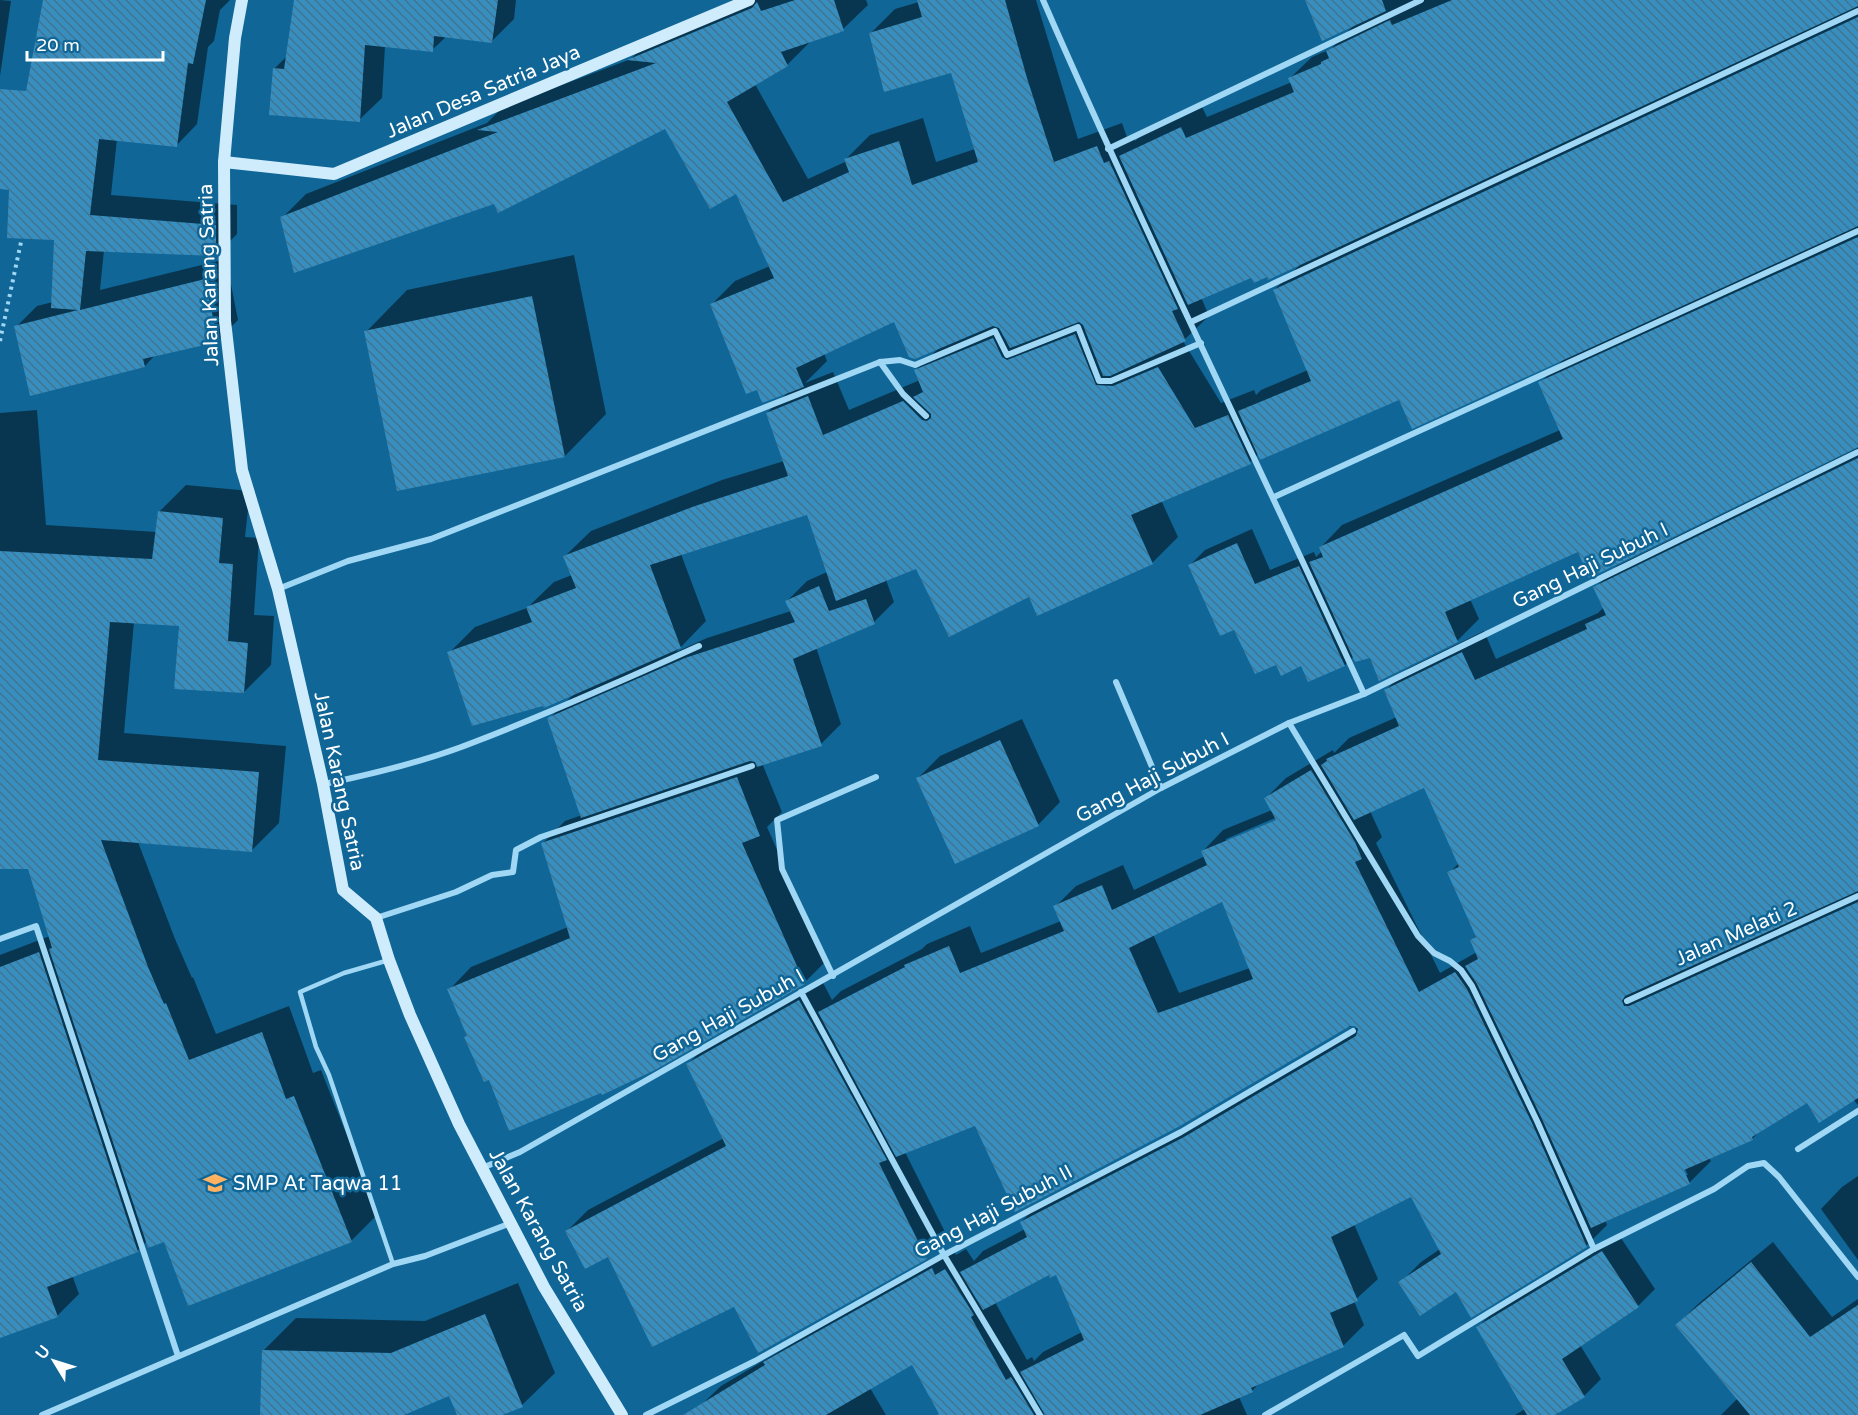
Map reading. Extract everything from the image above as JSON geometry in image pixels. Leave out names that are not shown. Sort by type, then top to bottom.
[{"type":"street","name":"Jalan Karang Satria","points":[[242,0],[235,38],[224,162],[225,321],[242,470],[278,589],[323,784],[343,890],[376,918],[389,960],[432,1067],[481,1168],[544,1287],[622,1415]]},
{"type":"street","name":"Jalan Desa Satria Jaya","points":[[224,162],[334,174],[748,0]]},
{"type":"street","points":[[1043,0],[1108,149],[1274,497],[1364,694]]},
{"type":"street","points":[[1108,149],[1421,0]]},
{"type":"street","points":[[1191,322],[1858,11]]},
{"type":"street","points":[[1274,497],[1858,231]]},
{"type":"street","points":[[278,589],[348,561],[431,539],[880,362],[900,360],[915,365],[995,332],[1007,355],[1078,327],[1099,381],[1111,381],[1201,343]]},
{"type":"street","points":[[880,362],[903,394],[926,416]]},
{"type":"street","name":"Gang Haji Subuh I","points":[[481,1168],[520,1152],[1161,788],[1289,723],[1364,694],[1858,452]]},
{"type":"street","points":[[323,784],[368,775],[475,742],[699,646]]},
{"type":"street","points":[[1116,682],[1161,788]]},
{"type":"street","points":[[1289,723],[1418,936],[1434,953],[1461,970],[1472,986],[1537,1120],[1594,1249]]},
{"type":"street","points":[[376,918],[456,892],[492,875],[513,872],[516,850],[541,837],[752,766]]},
{"type":"street","points":[[833,976],[782,869],[777,820],[876,777]]},
{"type":"street","name":"Jalan Melati 2","points":[[1628,1001],[1858,896]]},
{"type":"street","points":[[0,939],[36,926],[178,1356]]},
{"type":"street","points":[[801,992],[944,1255],[1040,1415]]},
{"type":"street","name":"Gang Haji Subuh II","points":[[646,1415],[755,1361],[944,1255],[1180,1132],[1353,1031]]},
{"type":"street","points":[[1798,1149],[1858,1111]]},
{"type":"street","points":[[1264,1415],[1404,1335],[1418,1356],[1594,1249],[1714,1189],[1748,1166],[1764,1163],[1779,1177],[1858,1277]]},
{"type":"street","points":[[42,1415],[393,1263],[425,1256],[511,1223]]},
{"type":"lane","points":[[389,960],[344,973],[300,992],[316,1047],[328,1075],[393,1263]]},
{"type":"path","points":[[0,341],[21,242]]},
{"type":"building","points":[[43,0],[206,0],[193,64],[188,63],[177,147],[99,139],[90,215],[216,225],[216,256],[86,251],[80,310],[205,279],[218,342],[143,359],[145,367],[30,396],[14,326],[78,310],[51,308],[54,240],[7,238],[9,190],[0,189],[0,89],[26,91]]},
{"type":"building","points":[[294,0],[498,0],[492,43],[434,36],[433,52],[365,45],[360,122],[269,115],[273,68],[284,69]]},
{"type":"building","points":[[795,0],[834,0],[844,31],[781,52],[788,66],[727,102],[783,202],[849,172],[844,159],[899,141],[912,185],[978,162],[951,73],[884,92],[869,33],[922,17],[917,0],[1005,0],[1054,162],[1097,146],[1104,163],[1109,161],[1178,309],[1172,311],[1186,341],[1110,376],[1103,376],[1083,325],[1079,322],[1010,348],[999,328],[993,326],[915,359],[909,357],[894,322],[796,368],[804,387],[762,403],[757,390],[746,394],[710,304],[774,278],[736,194],[710,209],[665,129],[498,213],[494,204],[294,273],[280,217],[498,132],[477,130],[656,63],[627,60],[752,8],[757,2],[761,11]]},
{"type":"building","points":[[1305,0],[1382,0],[1386,11],[1322,41]]},
{"type":"building","points":[[1452,0],[1858,0],[1858,6],[1268,280],[1267,277],[1254,283],[1251,278],[1188,305],[1119,156],[1181,127],[1186,138],[1294,92],[1288,78],[1321,64],[1329,58],[1326,51],[1390,20],[1392,25]]},
{"type":"building","points":[[1858,17],[1858,226],[1412,429],[1399,400],[1260,460],[1238,411],[1311,381],[1273,290]]},
{"type":"building","points":[[1858,237],[1858,447],[1589,578],[1578,552],[1445,612],[1458,642],[1379,681],[1370,658],[1355,662],[1309,562],[1323,557],[1319,547],[1563,439],[1538,382]]},
{"type":"building","points":[[532,296],[565,457],[397,491],[364,331]]},
{"type":"building","points":[[1075,334],[1096,385],[1113,386],[1158,367],[1195,428],[1228,415],[1251,464],[1131,515],[1153,564],[1037,616],[1029,597],[949,637],[916,569],[836,601],[807,515],[650,565],[681,648],[544,708],[543,706],[472,726],[447,652],[532,622],[526,607],[576,588],[563,556],[695,506],[788,476],[766,413],[808,396],[823,435],[903,401],[922,420],[927,421],[931,418],[931,414],[913,397],[923,392],[914,370],[993,338],[1002,357],[1007,360]]},
{"type":"building","points":[[1858,458],[1858,891],[1625,996],[1622,1001],[1624,1006],[1629,1006],[1858,902],[1858,1098],[1819,1123],[1807,1103],[1752,1137],[1753,1140],[1684,1170],[1690,1184],[1591,1228],[1542,1119],[1477,984],[1465,966],[1478,959],[1470,940],[1476,937],[1447,872],[1459,867],[1424,788],[1354,820],[1321,765],[1327,761],[1326,759],[1399,726],[1384,690],[1462,652],[1475,680],[1587,629],[1585,624],[1606,615],[1593,587]]},
{"type":"building","points":[[158,511],[223,518],[219,563],[233,564],[228,641],[248,643],[244,693],[174,689],[179,626],[110,622],[98,760],[259,772],[252,852],[101,840],[148,967],[164,1004],[166,1003],[189,1060],[262,1032],[286,1099],[294,1096],[352,1242],[188,1306],[164,1242],[148,1248],[49,949],[52,948],[28,869],[0,869],[0,551],[152,559]]},
{"type":"building","points":[[1237,543],[1255,584],[1299,566],[1345,666],[1308,682],[1301,666],[1281,676],[1276,665],[1255,674],[1234,630],[1220,636],[1188,565]]},
{"type":"building","points":[[819,586],[829,611],[866,599],[875,624],[793,659],[822,746],[757,767],[755,762],[750,761],[581,818],[547,718],[685,658],[795,622],[785,601]]},
{"type":"building","points":[[1000,740],[1039,826],[955,864],[916,778]]},
{"type":"building","points":[[1311,770],[1355,842],[1362,859],[1355,862],[1419,992],[1455,972],[1467,989],[1532,1123],[1587,1247],[1471,1318],[1456,1292],[1420,1316],[1398,1282],[1441,1254],[1411,1197],[1331,1237],[1358,1301],[1330,1313],[1344,1347],[1251,1388],[1253,1392],[1200,1415],[1045,1415],[1020,1372],[1084,1340],[1056,1275],[1050,1278],[1049,1275],[983,1310],[960,1272],[1027,1237],[1020,1222],[1184,1137],[1356,1036],[1358,1029],[1350,1026],[1178,1127],[1015,1212],[975,1126],[896,1157],[818,1012],[905,967],[904,965],[949,946],[960,973],[1064,931],[1053,906],[1102,885],[1112,910],[1207,865],[1201,851],[1276,820],[1264,798]],"holes":[[[1222,902],[1253,979],[1158,1013],[1129,948]]]},
{"type":"building","points":[[737,777],[760,836],[742,843],[805,984],[655,1070],[602,1095],[601,1093],[509,1131],[489,1080],[484,1082],[464,1037],[467,1036],[447,989],[570,938],[541,843]]},
{"type":"building","points":[[39,952],[138,1252],[47,1287],[58,1317],[0,1338],[0,967]]},
{"type":"building","points":[[799,1000],[887,1160],[879,1163],[927,1259],[758,1353],[734,1307],[652,1347],[608,1257],[585,1269],[565,1231],[726,1146],[686,1064]]},
{"type":"building","points":[[1602,1251],[1639,1307],[1562,1359],[1585,1397],[1555,1415],[1527,1415],[1476,1327]]},
{"type":"building","points":[[1751,1262],[1810,1337],[1858,1305],[1858,1415],[1750,1415],[1675,1325]]},
{"type":"building","points":[[932,1268],[935,1275],[945,1269],[974,1315],[971,1317],[1006,1380],[1011,1377],[1034,1415],[937,1415],[939,1414],[912,1365],[826,1415],[683,1415],[765,1365],[763,1362]]},
{"type":"building","points":[[485,1314],[523,1407],[502,1415],[457,1415],[449,1396],[404,1415],[260,1415],[262,1350],[391,1353]]},
{"type":"place","name":"SMP At Taqwa 11","points":[[215,1183]]}]
